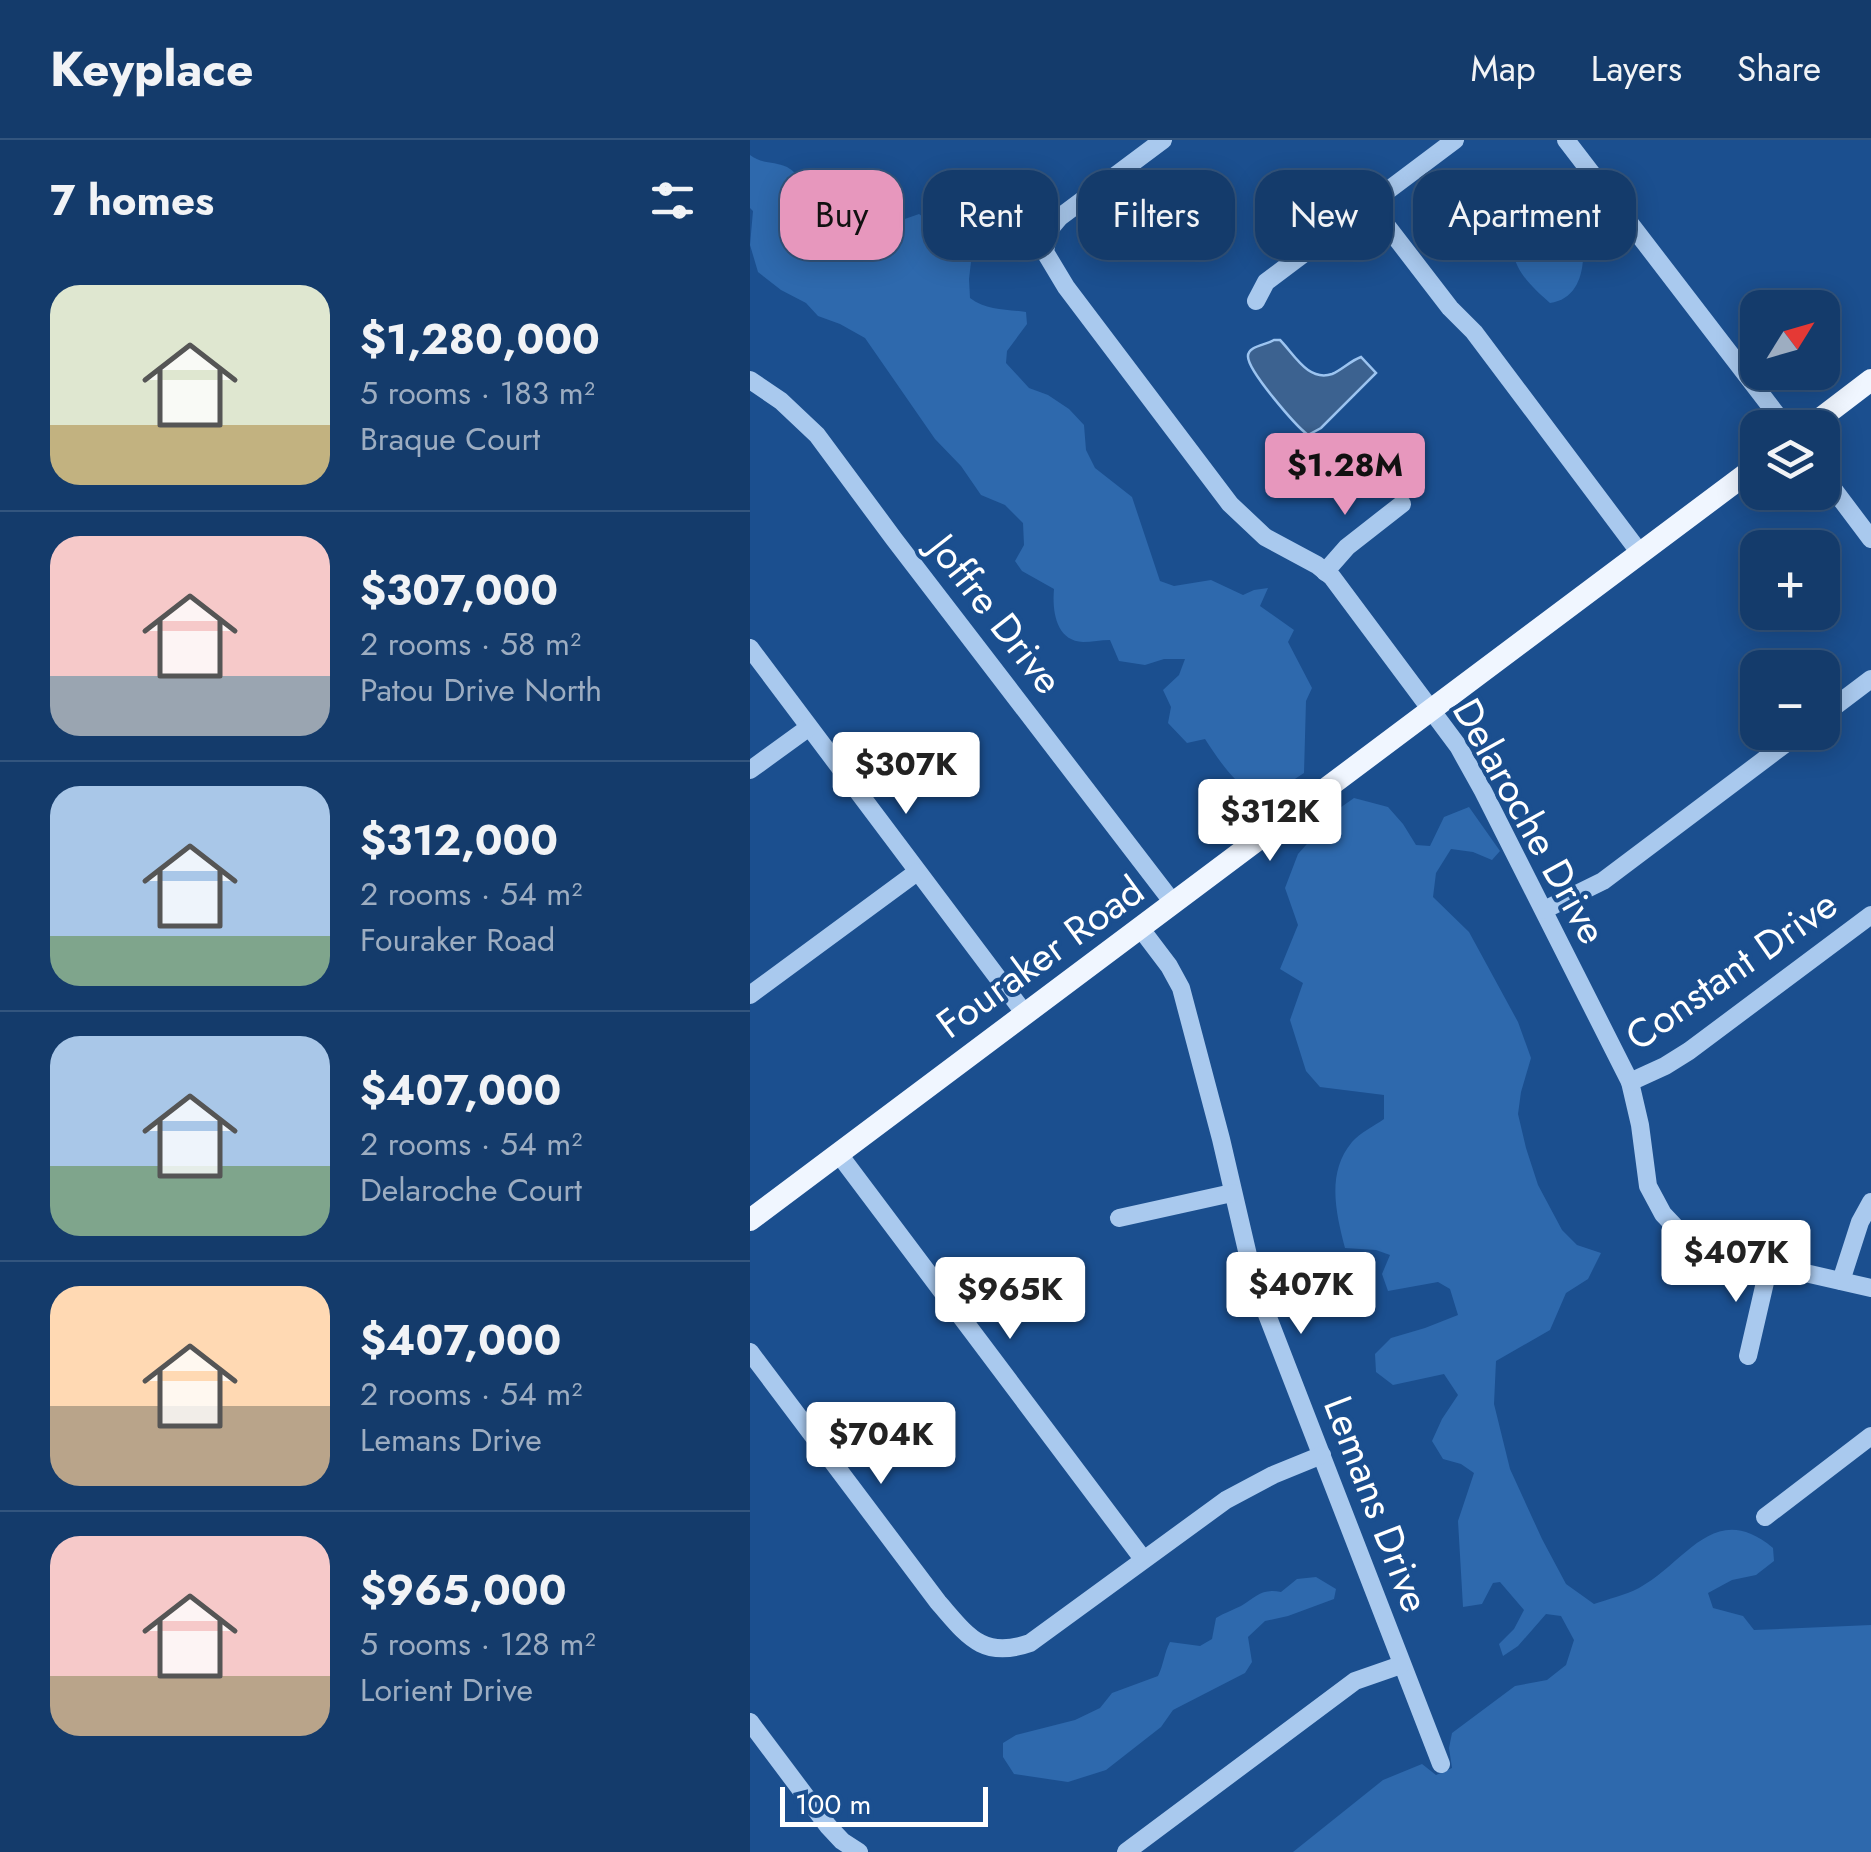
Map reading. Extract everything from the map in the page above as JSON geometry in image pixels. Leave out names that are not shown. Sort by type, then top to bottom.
[{"type":"main road","points":[[1832,410],[1871,380]]},
{"type":"main road","name":"Fouraker Road","points":[[750,1220],[1740,478]]},
{"type":"street","name":"Delaroche Drive","points":[[1163,140],[1060,217],[1049,230],[1045,252],[1066,288],[1230,504],[1266,536],[1332,577],[1466,761],[1630,1082],[1648,1186],[1663,1214],[1690,1239],[1736,1257],[1871,1288]]},
{"type":"street","points":[[1393,187],[1455,140]]},
{"type":"street","points":[[1566,140],[1773,410]]},
{"type":"street","points":[[1393,234],[1450,308],[1474,332],[1640,553]]},
{"type":"street","points":[[1256,300],[1266,282],[1295,260]]},
{"type":"street","name":"Joffre Drive","points":[[750,380],[817,435],[1174,904]]},
{"type":"street","points":[[1840,498],[1871,539]]},
{"type":"street","points":[[1325,572],[1347,547],[1402,504]]},
{"type":"street","points":[[750,648],[1025,1014]]},
{"type":"street","points":[[1840,702],[1871,679]]},
{"type":"street","points":[[750,770],[808,728]]},
{"type":"street","points":[[1544,910],[1603,881],[1777,750]]},
{"type":"street","points":[[750,994],[917,872]]},
{"type":"street","name":"Constant Drive","points":[[1630,1082],[1689,1051],[1871,915]]},
{"type":"street","name":"Lemans Drive","points":[[1140,929],[1181,988],[1254,1282],[1440,1764]]},
{"type":"street","points":[[838,1153],[1143,1559]]},
{"type":"street","points":[[1119,1218],[1232,1192]]},
{"type":"street","points":[[1841,1281],[1860,1222],[1871,1202]]},
{"type":"street","points":[[1748,1356],[1769,1264]]},
{"type":"street","points":[[750,1352],[938,1602],[971,1639],[990,1648],[1015,1648],[1030,1643],[1226,1500],[1322,1455]]},
{"type":"street","points":[[1765,1518],[1871,1436]]},
{"type":"street","points":[[1126,1852],[1355,1681],[1401,1666]]},
{"type":"street","points":[[750,1722],[816,1810],[842,1840],[860,1852]]},
{"type":"shaded area","points":[[750,155],[791,170],[780,170],[780,260],[903,260],[903,220],[919,214],[923,217],[923,260],[969,260],[970,298],[990,307],[1026,312],[1027,324],[1007,351],[1006,363],[1029,388],[1069,409],[1084,425],[1086,450],[1095,468],[1132,497],[1160,581],[1174,586],[1211,580],[1243,595],[1268,588],[1260,606],[1294,630],[1288,642],[1312,688],[1306,701],[1304,773],[1278,790],[1258,797],[1235,779],[1205,739],[1187,743],[1168,723],[1171,707],[1163,690],[1179,675],[1185,659],[1164,659],[1145,665],[1119,661],[1110,640],[1083,642],[1061,631],[1055,615],[1054,589],[1022,571],[1015,561],[1024,545],[1023,523],[1005,505],[981,495],[935,439],[865,338],[818,316],[806,303],[758,272],[750,245]]},
{"type":"shaded area","points":[[1516,260],[1583,260],[1575,288],[1565,298],[1550,303],[1520,271]]},
{"type":"shaded area","points":[[1280,340],[1302,365],[1316,374],[1332,374],[1361,357],[1376,373],[1321,428],[1308,435],[1273,397],[1250,363],[1251,350]]},
{"type":"shaded area","points":[[1354,798],[1388,807],[1416,845],[1430,846],[1444,817],[1469,807],[1500,851],[1492,860],[1451,849],[1436,873],[1433,897],[1469,932],[1518,1022],[1531,1058],[1518,1114],[1538,1185],[1562,1230],[1577,1245],[1601,1253],[1588,1279],[1566,1293],[1550,1330],[1496,1361],[1494,1404],[1510,1469],[1542,1539],[1566,1584],[1594,1604],[1639,1588],[1702,1540],[1717,1532],[1734,1530],[1752,1535],[1773,1548],[1774,1561],[1756,1575],[1732,1580],[1708,1593],[1713,1608],[1743,1616],[1754,1630],[1871,1625],[1871,1852],[1293,1852],[1383,1780],[1422,1764],[1436,1775],[1452,1768],[1452,1733],[1515,1686],[1547,1680],[1566,1665],[1574,1640],[1561,1616],[1546,1614],[1518,1646],[1503,1656],[1499,1644],[1514,1629],[1524,1610],[1500,1582],[1493,1583],[1482,1604],[1463,1607],[1458,1521],[1474,1473],[1443,1459],[1432,1441],[1458,1395],[1444,1374],[1393,1385],[1376,1372],[1375,1354],[1391,1338],[1458,1315],[1450,1289],[1438,1282],[1388,1291],[1382,1274],[1390,1255],[1345,1248],[1335,1194],[1339,1167],[1352,1142],[1384,1119],[1384,1095],[1320,1087],[1306,1071],[1290,1020],[1303,983],[1280,969],[1298,925],[1285,888],[1298,854],[1337,810]]},
{"type":"shaded area","points":[[1316,1577],[1336,1589],[1334,1599],[1265,1621],[1248,1637],[1252,1662],[1245,1673],[1173,1710],[1161,1727],[1106,1770],[1068,1782],[1014,1774],[1003,1757],[1003,1743],[1016,1735],[1075,1720],[1100,1708],[1112,1693],[1158,1676],[1170,1642],[1200,1646],[1212,1639],[1216,1618],[1264,1592],[1281,1592],[1297,1579]]}]
